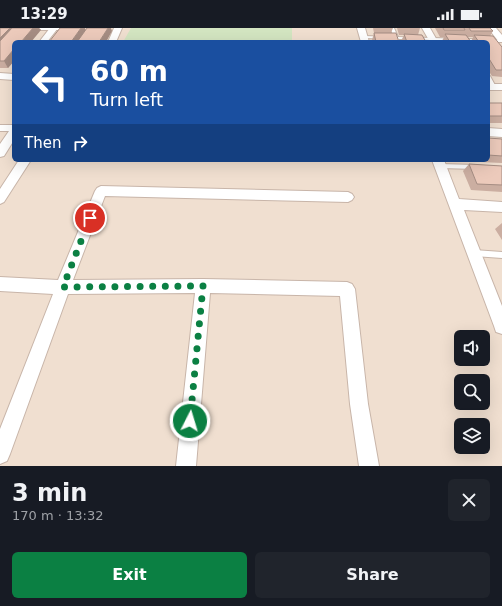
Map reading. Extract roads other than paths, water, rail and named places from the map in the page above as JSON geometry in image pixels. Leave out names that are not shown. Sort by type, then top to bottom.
[{"type":"street","points":[[360,28],[365,40]]},
{"type":"street","points":[[426,28],[433,40]]},
{"type":"street","points":[[492,28],[502,41]]},
{"type":"street","points":[[45,40],[54,29]]},
{"type":"street","points":[[112,40],[115,29]]},
{"type":"street","points":[[0,76],[12,77]]},
{"type":"street","points":[[0,128],[12,128]]},
{"type":"street","points":[[490,132],[502,133]]},
{"type":"street","points":[[0,153],[12,135]]},
{"type":"street","points":[[0,199],[24,162]]},
{"type":"street","points":[[439,163],[474,253],[499,309],[502,326]]},
{"type":"street","points":[[0,454],[63,287],[102,191],[348,197]]},
{"type":"street","points":[[455,204],[502,207]]},
{"type":"street","points":[[0,284],[63,287],[203,286],[347,289],[359,404],[369,466]]},
{"type":"street","points":[[186,466],[203,286]]},
{"type":"lane","points":[[22,28],[74,29]]},
{"type":"lane","points":[[392,28],[398,40]]},
{"type":"lane","points":[[460,34],[463,40]]},
{"type":"lane","points":[[365,40],[433,40]]},
{"type":"lane","points":[[490,41],[502,41]]},
{"type":"lane","points":[[439,163],[486,167]]},
{"type":"lane","points":[[474,253],[502,255]]}]
